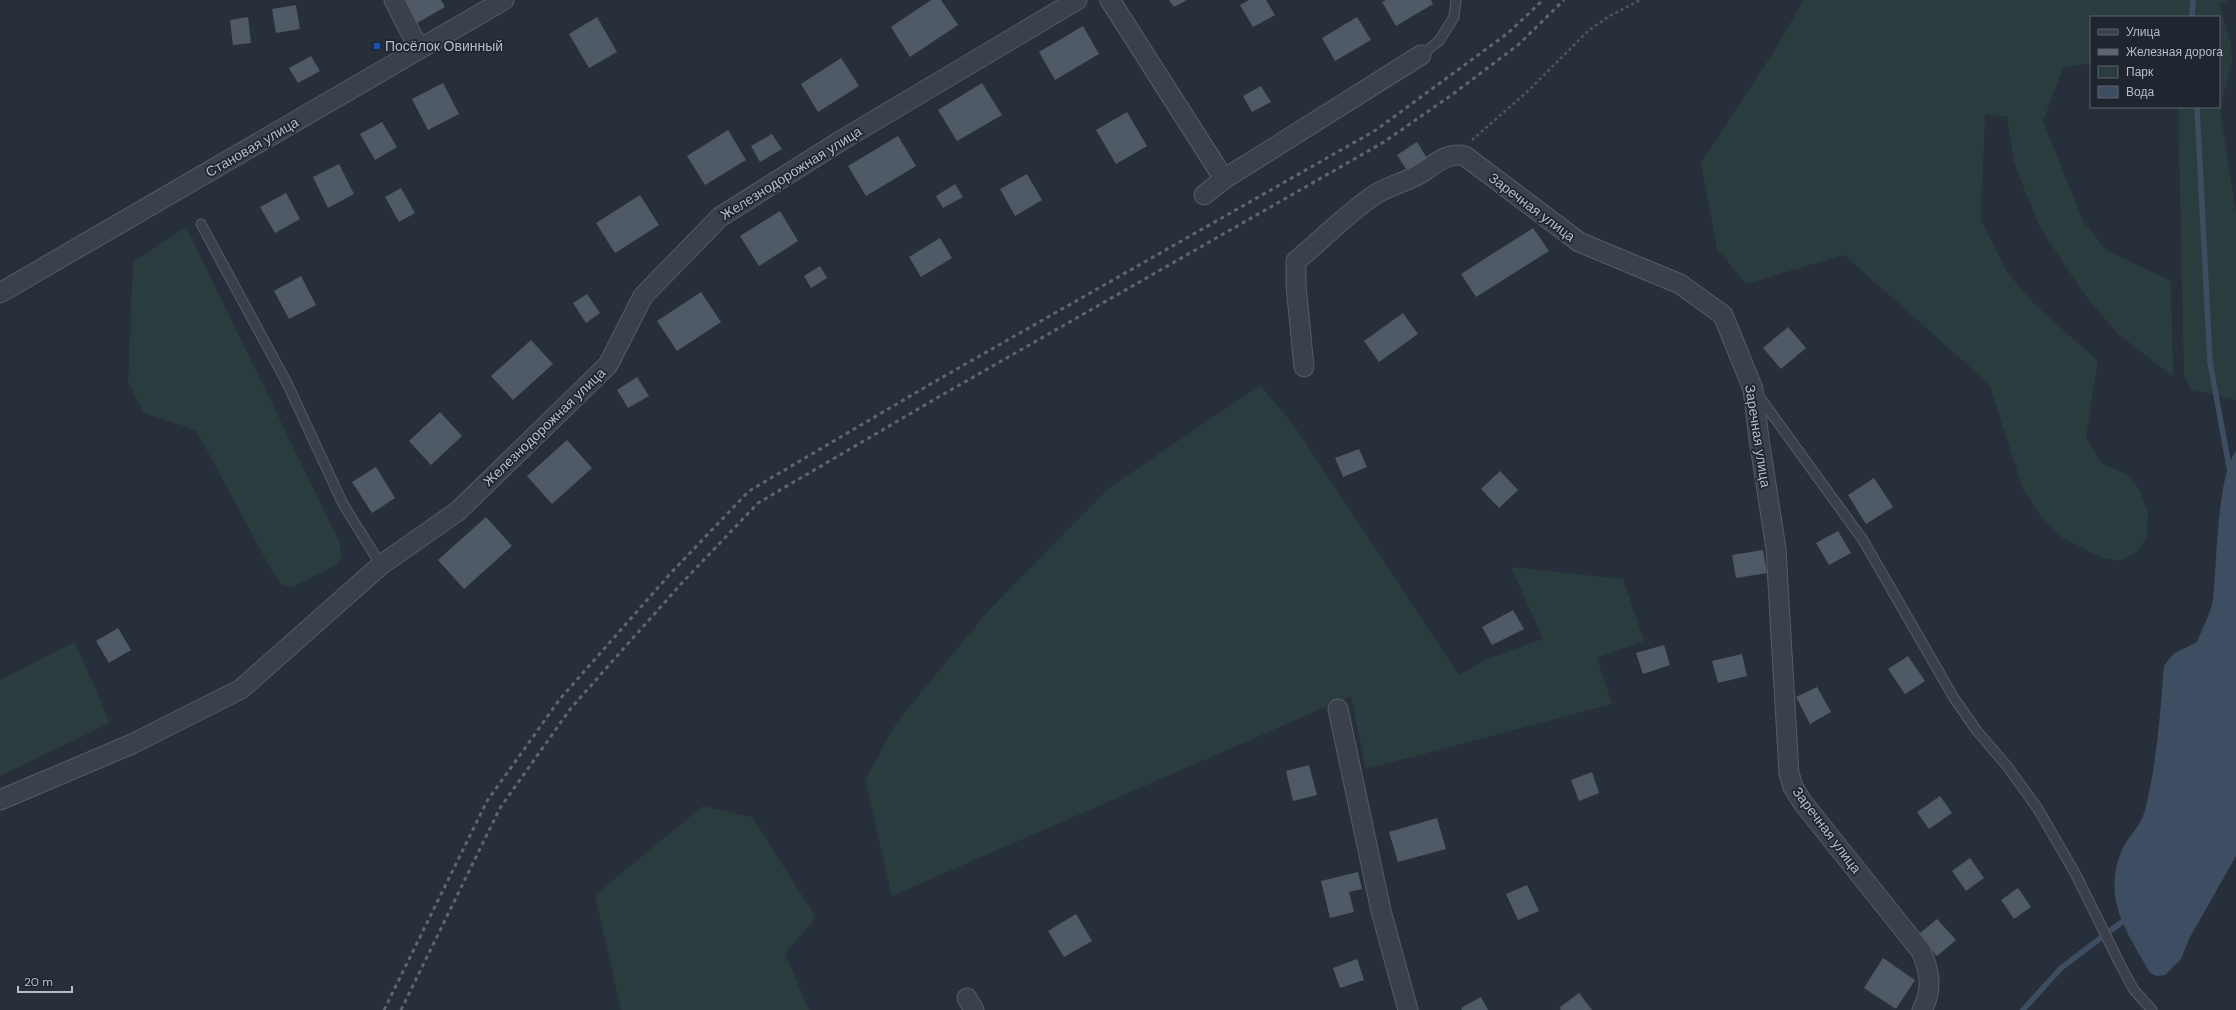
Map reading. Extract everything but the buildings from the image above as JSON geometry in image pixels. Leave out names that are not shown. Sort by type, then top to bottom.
[{"type":"street","points":[[394,0],[419,49]]},
{"type":"street","name":"Становая улица","points":[[0,293],[504,0]]},
{"type":"street","name":"Железнодорожная улица","points":[[0,800],[132,744],[241,689],[381,565],[458,511],[608,366],[643,296],[720,217],[842,140],[1077,0]]},
{"type":"street","points":[[1110,0],[1224,179]]},
{"type":"street","points":[[1204,195],[1224,179],[1421,56]]},
{"type":"street","points":[[1304,367],[1296,286],[1296,261],[1333,231],[1350,213],[1372,197],[1418,175],[1448,155],[1456,154]]},
{"type":"street","name":"Заречная улица","points":[[1456,154],[1465,156],[1579,242],[1680,284],[1723,316],[1753,389],[1776,549],[1789,773],[1793,787],[1803,803],[1921,951],[1927,965],[1929,977],[1929,989],[1922,1010]]},
{"type":"street","points":[[1338,709],[1381,912],[1408,1010]]},
{"type":"lane","points":[[1421,56],[1439,42],[1454,16],[1456,0]]},
{"type":"lane","points":[[201,224],[286,383],[342,504],[381,565]]},
{"type":"lane","points":[[1753,389],[1863,540],[1954,698],[1977,731],[2007,766],[2038,809],[2096,913],[2134,990],[2152,1010]]},
{"type":"path","points":[[1456,154],[1528,91],[1588,31],[1608,17],[1640,0]]},
{"type":"green space","points":[[1803,0],[2230,0],[2219,4],[2231,44],[2232,60],[2220,110],[2236,211],[2236,400],[2190,389],[2184,375],[2178,108],[2220,108],[2220,16],[2090,16],[2090,63],[2063,68],[2043,121],[2083,221],[2106,250],[2171,281],[2173,377],[2117,333],[2084,294],[2040,228],[2014,163],[2007,116],[1985,115],[1981,220],[2007,272],[2032,302],[2098,361],[2086,437],[2101,463],[2126,474],[2139,489],[2148,512],[2147,536],[2138,551],[2120,561],[2102,558],[2061,537],[2041,516],[2023,489],[1989,384],[1844,255],[1746,284],[1717,249],[1701,163],[1781,40]]},
{"type":"green space","points":[[186,227],[339,541],[342,557],[338,564],[292,587],[281,584],[273,573],[196,430],[144,413],[128,381],[133,262]]},
{"type":"green space","points":[[1260,385],[1293,424],[1459,675],[1489,658],[1543,639],[1511,567],[1623,579],[1644,641],[1597,658],[1612,704],[1366,769],[1351,696],[892,896],[865,780],[897,722],[988,611],[1109,488]]},
{"type":"green space","points":[[75,642],[110,723],[0,776],[0,680]]},
{"type":"green space","points":[[703,806],[752,817],[816,917],[785,954],[809,1010],[621,1010],[595,895]]},
{"type":"water","points":[[2236,451],[2236,856],[2189,939],[2181,959],[2165,975],[2157,976],[2150,973],[2126,930],[2120,916],[2114,886],[2116,870],[2121,852],[2143,816],[2149,793],[2155,757],[2164,666],[2173,654],[2197,642],[2212,604],[2221,499],[2230,463]]},
{"type":"waterway","points":[[2192,16],[2193,0]]},
{"type":"waterway","points":[[2197,108],[2210,362],[2230,472]]},
{"type":"waterway","points":[[2023,1010],[2061,968],[2122,922],[2129,919]]},
{"type":"railway","points":[[384,1010],[487,801],[560,699],[669,575],[749,491],[934,382],[1376,130],[1508,33],[1543,0]]},
{"type":"railway","points":[[401,1010],[500,808],[571,708],[680,585],[758,503],[942,395],[1384,142],[1453,94],[1518,45],[1564,0]]},
{"type":"place","name":"Посёлок Овинный","points":[[377,46]]}]
